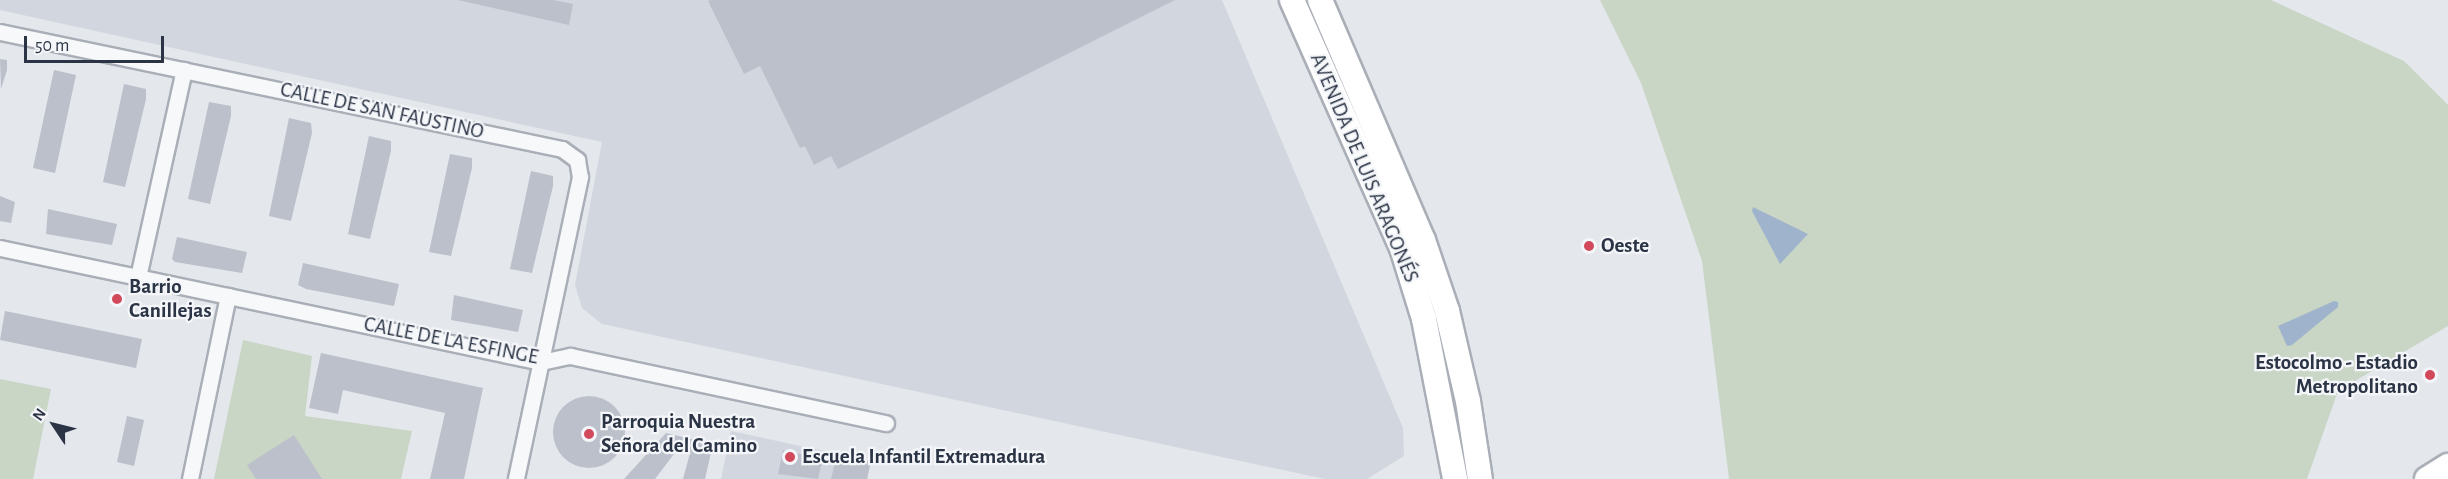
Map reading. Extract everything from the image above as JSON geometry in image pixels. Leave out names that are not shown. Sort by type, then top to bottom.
[{"type":"main road","name":"AVENIDA DE LUIS ARAGONÉS","points":[[1292,0],[1403,251],[1424,319],[1444,405],[1455,479]]},
{"type":"main road","name":"AVENIDA DE LUIS ARAGONÉS","points":[[1320,0],[1423,240],[1447,311],[1468,401],[1480,479]]},
{"type":"main road","points":[[2427,479],[2448,466]]},
{"type":"street","name":"CALLE DE SAN FAUSTINO","points":[[0,32],[562,149],[577,160],[580,177],[541,362]]},
{"type":"street","points":[[138,276],[184,70]]},
{"type":"street","name":"CALLE DE LA ESFINGE","points":[[0,248],[541,362],[570,356],[886,423]]},
{"type":"street","points":[[190,479],[228,296]]},
{"type":"street","points":[[516,479],[541,362]]},
{"type":"shaded area","points":[[0,0],[1222,0],[1403,428],[1404,456],[1367,479],[1325,479],[602,324],[582,308],[575,285],[602,142],[0,10]]},
{"type":"shaded area","name":"Escuela Infantil Extremadura","points":[[731,431],[871,461],[867,479],[721,479]]},
{"type":"green space","points":[[1600,0],[2271,0],[2404,61],[2448,105],[2448,326],[2338,391],[2307,479],[1729,479],[1702,261],[1641,83]]},
{"type":"green space","points":[[243,340],[312,356],[305,416],[412,431],[401,479],[214,479]]},
{"type":"green space","points":[[0,379],[51,389],[33,479],[0,479]]},
{"type":"water","points":[[1753,207],[1808,234],[1780,264],[1752,211]]},
{"type":"water","points":[[2334,301],[2338,302],[2338,307],[2292,345],[2287,346],[2278,326]]},
{"type":"building","points":[[458,0],[553,0],[573,4],[569,25]]},
{"type":"building","points":[[1175,0],[838,169],[831,156],[814,165],[805,146],[800,148],[760,66],[744,74],[708,1]]},
{"type":"building","points":[[0,59],[7,60],[7,70],[1,89]]},
{"type":"building","points":[[54,70],[76,75],[55,173],[33,168]]},
{"type":"building","points":[[124,84],[146,89],[146,99],[125,187],[103,182]]},
{"type":"building","points":[[209,102],[231,106],[231,116],[210,204],[188,199]]},
{"type":"building","points":[[289,118],[311,123],[312,133],[291,221],[269,216]]},
{"type":"building","points":[[369,136],[391,141],[391,151],[370,239],[348,234]]},
{"type":"building","points":[[450,154],[472,158],[472,168],[451,256],[429,252]]},
{"type":"building","points":[[531,171],[553,176],[553,186],[532,273],[510,269]]},
{"type":"building","points":[[0,196],[15,202],[11,223],[0,221]]},
{"type":"building","points":[[48,209],[117,224],[112,245],[46,234]]},
{"type":"building","points":[[177,237],[247,252],[242,273],[175,262],[172,259]]},
{"type":"building","points":[[303,263],[399,284],[394,306],[306,289],[298,285]]},
{"type":"building","points":[[454,295],[523,310],[518,332],[451,320]]},
{"type":"building","points":[[5,311],[142,339],[136,368],[0,340]]},
{"type":"building","points":[[321,353],[483,388],[464,479],[430,479],[445,413],[343,390],[338,414],[309,408]]},
{"type":"building","name":"Parroquia Nuestra Señora del Camino","points":[[589,396],[609,402],[619,412],[625,432],[619,452],[609,462],[589,468],[569,462],[559,452],[553,432],[559,412],[569,402]]},
{"type":"building","points":[[127,416],[144,420],[134,466],[117,462]]},
{"type":"building","points":[[666,433],[713,444],[705,479],[683,479],[690,453],[677,450],[655,479],[624,479]]},
{"type":"building","points":[[294,435],[322,479],[256,479],[247,465]]},
{"type":"building","points":[[783,450],[809,456],[810,450],[824,453],[818,479],[778,474]]},
{"type":"building","points":[[837,454],[871,461],[867,479],[831,479]]},
{"type":"place","name":"Oeste","points":[[1589,246]]},
{"type":"place","name":"Barrio Canillejas","points":[[117,299]]},
{"type":"place","name":"Estocolmo - Estadio Metropolitano","points":[[2430,375]]},
{"type":"place","name":"Parroquia Nuestra Señora del Camino","points":[[589,434]]},
{"type":"place","name":"Escuela Infantil Extremadura","points":[[790,457]]}]
